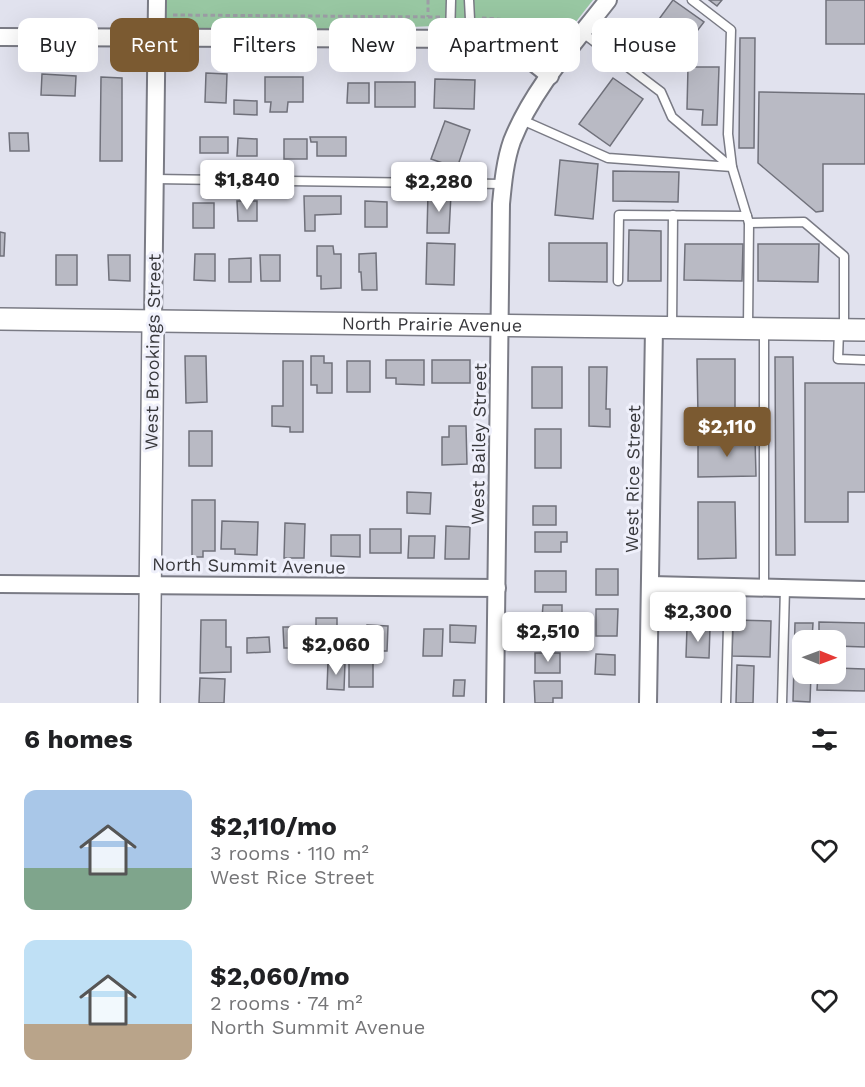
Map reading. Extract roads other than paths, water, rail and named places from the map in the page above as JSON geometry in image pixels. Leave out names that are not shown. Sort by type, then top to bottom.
[{"type":"street","name":"West Bailey Street","points":[[495,703],[501,204],[507,157],[533,100],[608,0]]},
{"type":"street","points":[[0,36],[110,37]]},
{"type":"street","points":[[199,38],[428,39]]},
{"type":"street","name":"West Brookings Street","points":[[149,703],[156,72]]},
{"type":"street","points":[[545,72],[550,76]]},
{"type":"street","name":"North Prairie Avenue","points":[[0,320],[849,330]]},
{"type":"street","name":"West Rice Street","points":[[648,703],[663,328]]},
{"type":"street","name":"North Summit Avenue","points":[[0,584],[497,588]]},
{"type":"street","points":[[651,585],[865,590]]},
{"type":"lane","points":[[450,18],[451,0]]},
{"type":"lane","points":[[469,0],[470,18]]},
{"type":"lane","points":[[692,0],[731,30],[728,134],[732,167],[748,220],[756,329],[764,588]]},
{"type":"lane","points":[[583,33],[661,92],[672,117],[732,167]]},
{"type":"lane","points":[[522,120],[608,158],[732,167]]},
{"type":"lane","points":[[155,179],[503,184]]},
{"type":"lane","points":[[618,281],[619,215],[673,215],[804,222],[844,256],[849,330],[838,360],[865,360]]},
{"type":"lane","points":[[663,328],[673,215]]},
{"type":"lane","points":[[726,703],[729,587]]},
{"type":"lane","points":[[783,703],[785,588]]}]
